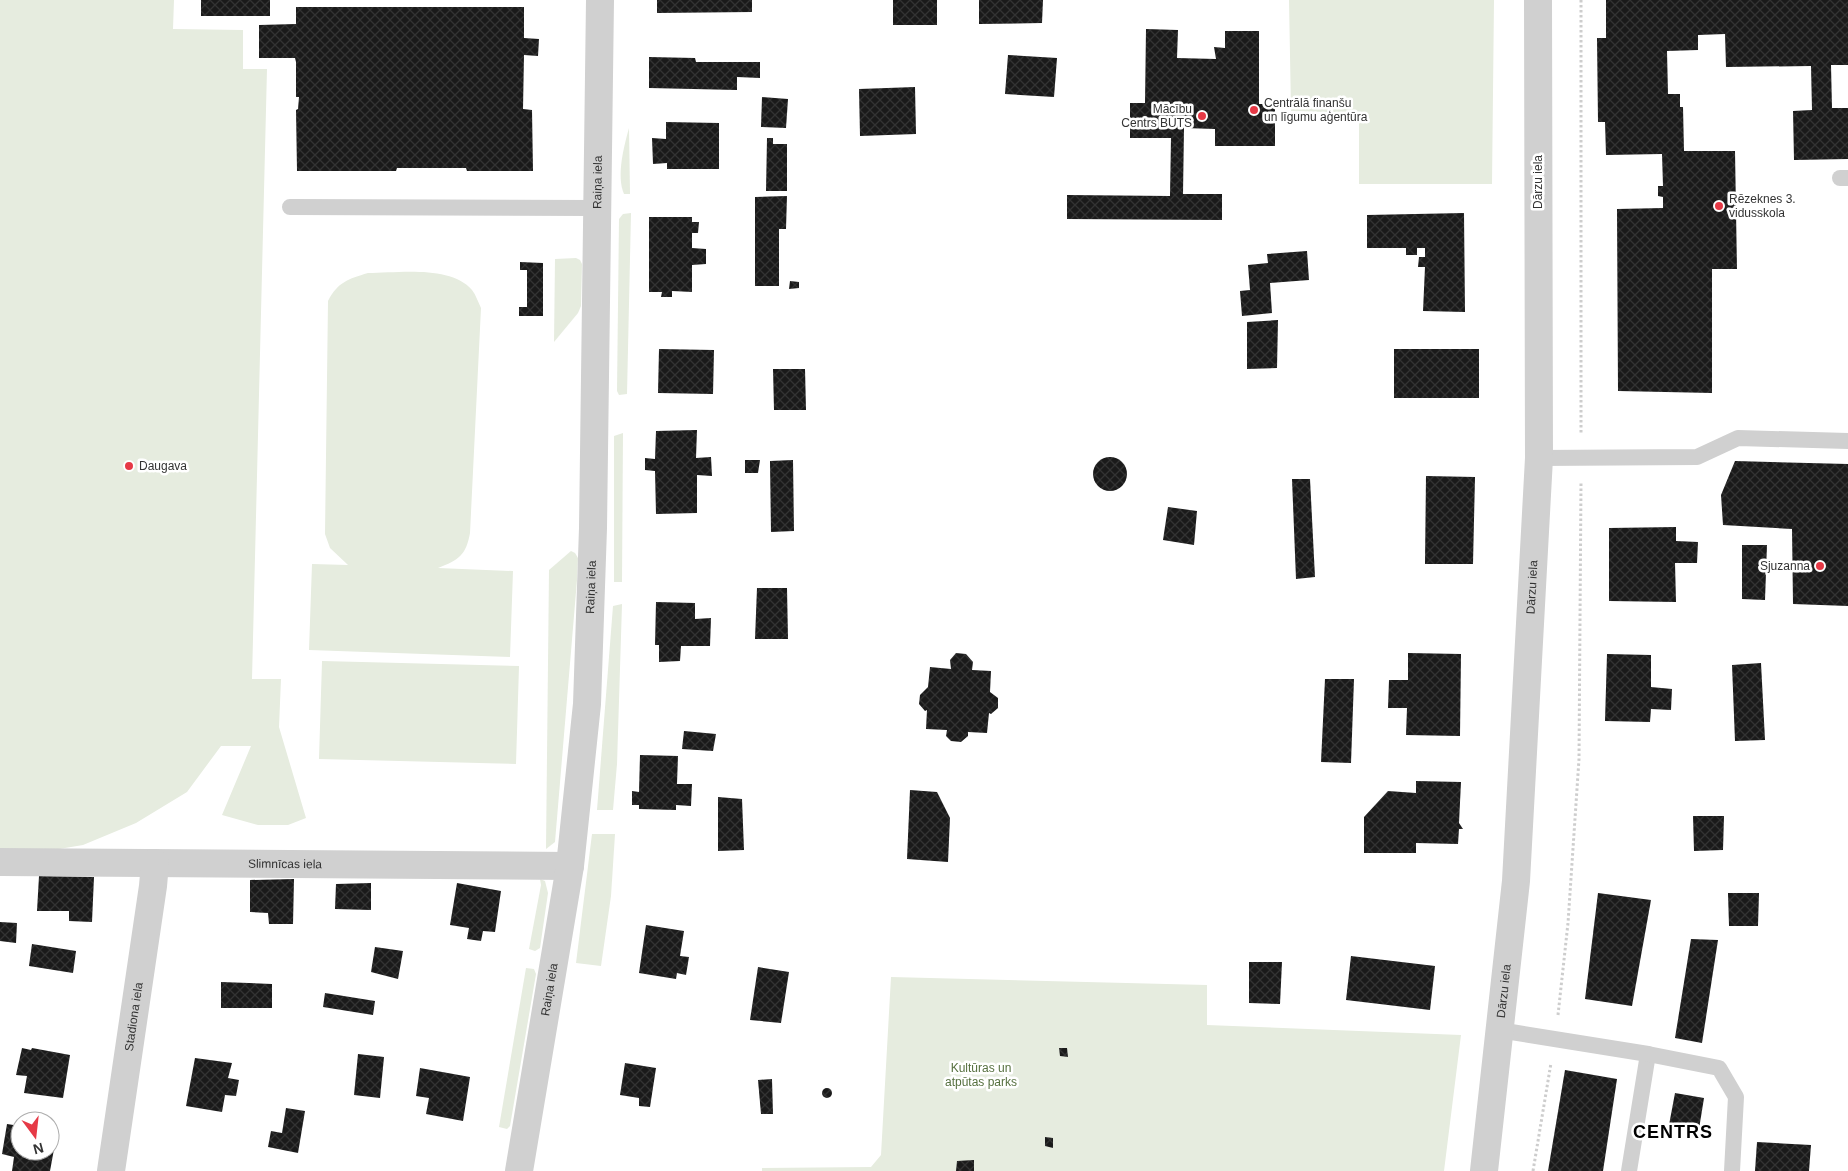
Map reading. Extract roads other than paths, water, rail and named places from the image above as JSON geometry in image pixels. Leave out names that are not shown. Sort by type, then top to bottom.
[{"type":"street","name":"Raiņa iela","points":[[519,1171],[570,866],[587,704],[593,528],[600,0]]},
{"type":"street","name":"Dārzu iela","points":[[1484,1171],[1516,881],[1539,458],[1538,0]]},
{"type":"street","name":"Slimnīcas iela","points":[[0,862],[570,866]]},
{"type":"street","name":"Stadiona iela","points":[[111,1171],[155,863]]},
{"type":"lane","points":[[290,207],[596,208]]},
{"type":"lane","points":[[1539,458],[1697,457],[1738,438],[1848,441]]},
{"type":"lane","points":[[1500,1030],[1648,1054],[1719,1068],[1736,1097],[1732,1171]]},
{"type":"lane","points":[[1629,1171],[1648,1054]]},
{"type":"place","name":"Centrālā finanšu un līgumu aģentūra","points":[[1254,110]]},
{"type":"place","name":"Mācību Centrs BUTS","points":[[1202,116]]},
{"type":"place","name":"Rēzeknes 3. vidusskola","points":[[1719,206]]},
{"type":"place","name":"Daugava","points":[[129,466]]},
{"type":"place","name":"Sjuzanna","points":[[1820,566]]},
{"type":"district","name":"CENTRS","points":[[1673,1132]]},
{"type":"park label","name":"Kultūras un atpūtas parks","points":[[981,1075]]}]
